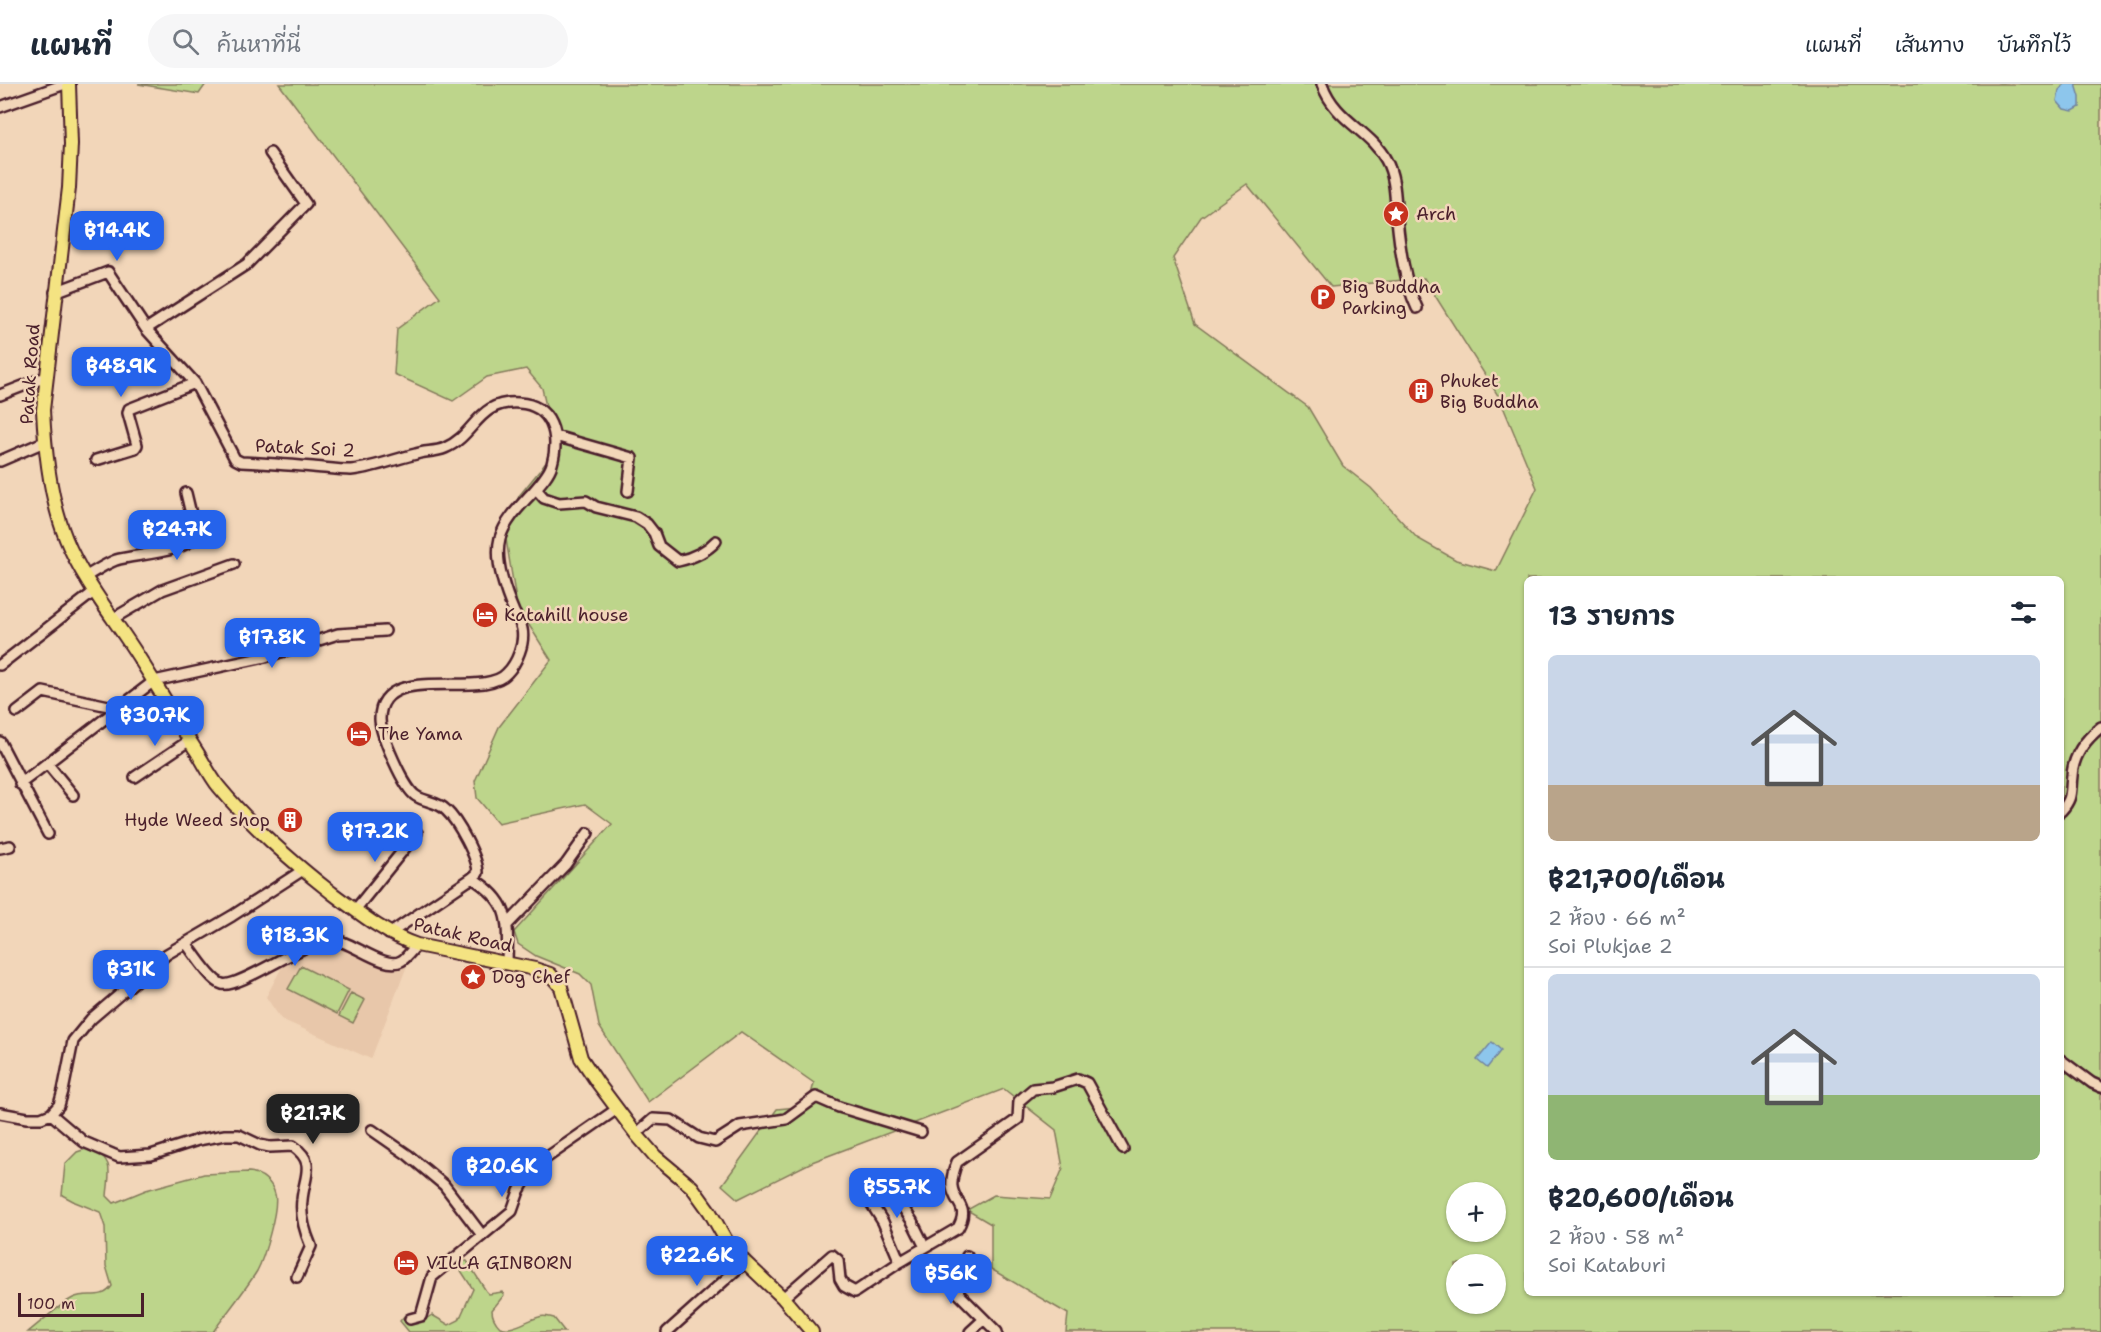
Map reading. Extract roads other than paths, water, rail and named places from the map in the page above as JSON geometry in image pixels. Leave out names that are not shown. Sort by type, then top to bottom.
[{"type":"main road","name":"Patak Road","points":[[67,84],[71,144],[69,188],[46,377],[43,410],[44,442],[53,496],[66,539],[86,576],[218,786],[255,827],[303,870],[389,934],[417,945],[550,974],[561,987],[582,1058],[597,1082],[655,1156],[692,1187],[727,1242],[783,1298],[812,1332]]},
{"type":"street","points":[[0,107],[67,84]]},
{"type":"street","points":[[1322,84],[1327,97],[1340,114],[1378,148],[1386,160],[1392,175],[1399,242],[1408,283],[1418,308]]},
{"type":"street","points":[[146,329],[247,264],[306,204],[270,153]]},
{"type":"street","name":"Patak Soi 2","points":[[55,292],[108,272],[146,329],[195,383],[230,453],[234,459],[241,462],[351,470],[374,466],[444,448],[461,437],[487,410],[505,403],[531,405],[550,419],[555,436]]},
{"type":"street","points":[[0,395],[46,377]]},
{"type":"street","points":[[96,460],[135,448],[137,445],[129,409],[195,383]]},
{"type":"street","points":[[389,934],[472,878],[478,873],[478,864],[458,826],[445,808],[414,796],[397,769],[380,720],[383,702],[396,691],[415,686],[491,682],[505,677],[514,666],[522,642],[522,629],[513,609],[498,561],[500,538],[508,521],[536,489],[552,465],[555,436],[632,458],[628,491]]},
{"type":"street","points":[[0,461],[44,442]]},
{"type":"street","points":[[536,489],[544,498],[559,503],[586,501],[596,507],[636,517],[647,524],[654,533],[658,546],[678,561],[690,559],[698,552],[710,548],[716,540]]},
{"type":"street","points":[[86,576],[114,561],[182,546],[194,539],[196,535],[186,493]]},
{"type":"street","points":[[114,618],[162,590],[234,564]]},
{"type":"street","points":[[0,665],[95,591]]},
{"type":"street","points":[[20,784],[154,681],[265,657],[338,634],[385,631]]},
{"type":"street","points":[[17,712],[44,692],[118,708]]},
{"type":"street","points":[[2064,807],[2072,795],[2074,762],[2085,741],[2101,727]]},
{"type":"street","points":[[135,777],[190,740]]},
{"type":"street","points":[[0,742],[48,834]]},
{"type":"street","points":[[47,763],[73,795]]},
{"type":"street","points":[[355,910],[417,833]]},
{"type":"street","points":[[508,924],[566,864],[588,833]]},
{"type":"street","points":[[0,1113],[27,1118],[41,1118],[51,1114],[58,1105],[63,1091],[73,1041],[91,1019],[167,954],[232,916],[303,870]]},
{"type":"street","points":[[472,878],[490,889],[505,911],[508,924],[507,963]]},
{"type":"street","points":[[186,943],[213,978],[220,984],[226,985],[253,974],[318,940],[331,938],[394,963],[401,961],[417,945]]},
{"type":"street","points":[[2064,1062],[2101,1087]]},
{"type":"street","points":[[783,1298],[832,1255],[838,1260],[840,1279],[844,1286],[855,1292],[958,1228],[963,1218],[963,1209],[952,1187],[957,1162],[1018,1119],[1019,1101],[1033,1089],[1053,1087],[1078,1079],[1087,1083],[1123,1149]]},
{"type":"street","points":[[636,1134],[653,1119],[671,1120],[699,1138],[715,1142],[740,1126],[786,1119],[816,1097],[840,1107],[921,1132]]},
{"type":"street","points":[[410,1319],[421,1316],[432,1277],[512,1211],[519,1191],[533,1167],[617,1109]]},
{"type":"street","points":[[51,1114],[84,1142],[119,1157],[151,1155],[198,1140],[239,1135],[270,1148],[293,1146],[302,1152],[308,1163],[302,1201],[304,1231],[311,1246],[297,1278]]},
{"type":"street","points":[[372,1130],[408,1155],[444,1185],[482,1235]]},
{"type":"street","points":[[864,1192],[883,1222],[900,1262]]},
{"type":"street","points":[[894,1194],[912,1221],[925,1248]]},
{"type":"street","points":[[968,1256],[966,1275],[958,1287],[959,1294],[997,1332]]},
{"type":"street","points":[[667,1332],[745,1262]]},
{"type":"street","points":[[970,1332],[983,1320]]},
{"type":"water","points":[[2065,84],[2076,84],[2080,97],[2080,107],[2073,111],[2064,109],[2057,101],[2059,90]]},
{"type":"water","points":[[1492,1042],[1501,1050],[1487,1068],[1477,1060]]},
{"type":"place","name":"Arch","points":[[1396,214]]},
{"type":"place","name":"Big Buddha Parking","points":[[1323,297]]},
{"type":"place","name":"Phuket Big Buddha","points":[[1421,391]]},
{"type":"place","name":"Katahill house","points":[[485,615]]},
{"type":"place","name":"The Yama","points":[[359,734]]},
{"type":"place","name":"Hyde Weed shop","points":[[290,820]]},
{"type":"place","name":"Dog Chef","points":[[473,977]]},
{"type":"place","name":"VILLA GINBORN","points":[[406,1263]]}]
